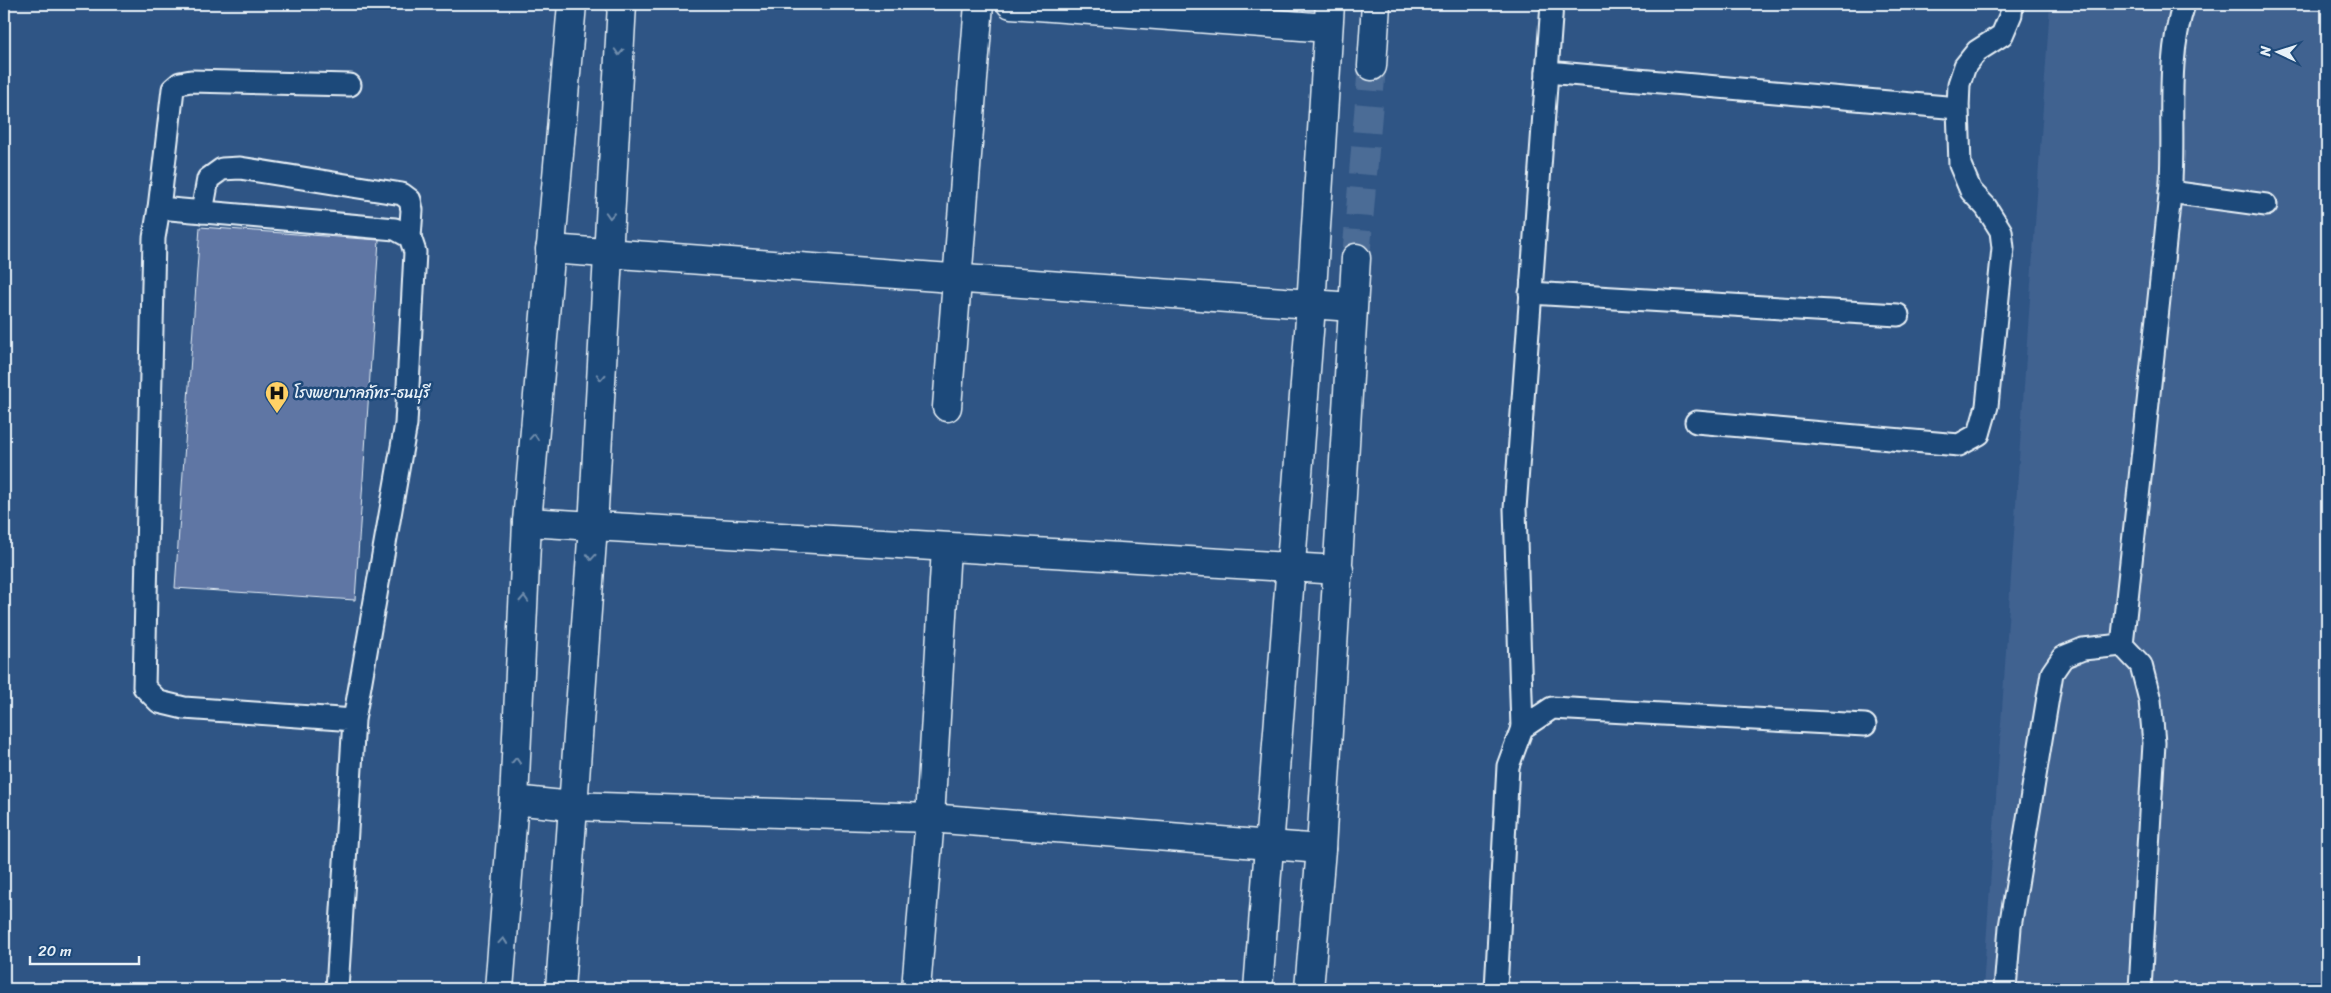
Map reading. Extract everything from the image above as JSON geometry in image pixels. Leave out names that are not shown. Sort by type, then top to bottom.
[{"type":"street","points":[[499,989],[514,800],[527,522],[572,4]]},
{"type":"street","points":[[560,989],[593,526],[622,4]]},
{"type":"street","points":[[948,407],[979,4]]},
{"type":"street","points":[[1011,4],[1329,16],[1311,306],[1258,989]]},
{"type":"street","points":[[1372,66],[1376,4]]},
{"type":"street","points":[[550,249],[608,255],[958,277],[1311,306],[1352,307]]},
{"type":"street","points":[[1309,989],[1322,849],[1356,258]]},
{"type":"street","points":[[527,522],[1291,569],[1338,570]]},
{"type":"street","points":[[916,989],[930,818],[946,548]]},
{"type":"street","points":[[514,800],[572,806],[930,818],[1322,849]]},
{"type":"lane","points":[[1496,989],[1508,766],[1522,728],[1515,509],[1552,4]]},
{"type":"lane","points":[[1696,422],[1959,445],[1979,434],[1987,406],[2003,248],[2001,231],[1986,207],[1971,191],[1960,165],[1959,84],[1965,66],[1977,51],[2002,35],[2011,14],[2012,4]]},
{"type":"lane","points":[[2140,989],[2154,743],[2150,700],[2141,665],[2122,645],[2170,192],[2173,58],[2178,22],[2184,4]]},
{"type":"lane","points":[[1547,72],[1958,108]]},
{"type":"lane","points":[[350,85],[190,81],[180,83],[173,89],[160,208],[154,238],[144,687],[159,702],[184,708],[354,720]]},
{"type":"lane","points":[[202,212],[208,179],[222,169],[240,168],[402,194],[410,200],[412,210],[410,237],[415,252],[406,424],[354,720],[337,989]]},
{"type":"lane","points":[[2170,192],[2266,205]]},
{"type":"lane","points":[[160,208],[395,229],[410,237]]},
{"type":"lane","points":[[1530,293],[1898,315]]},
{"type":"lane","points":[[2005,989],[2010,927],[2052,673],[2064,657],[2083,649],[2122,645]]},
{"type":"lane","points":[[1522,728],[1552,708],[1865,726]]},
{"type":"shaded area","points":[[2050,4],[2327,4],[2327,989],[1983,989]]},
{"type":"building","name":"โรงพยาบาลภัทร-ธนบุรี","points":[[200,227],[379,240],[355,600],[175,588]]},
{"type":"tunnel","points":[[1356,258],[1372,66]]},
{"type":"place","name":"โรงพยาบาลภัทร-ธนบุรี","points":[[277,414]]}]
